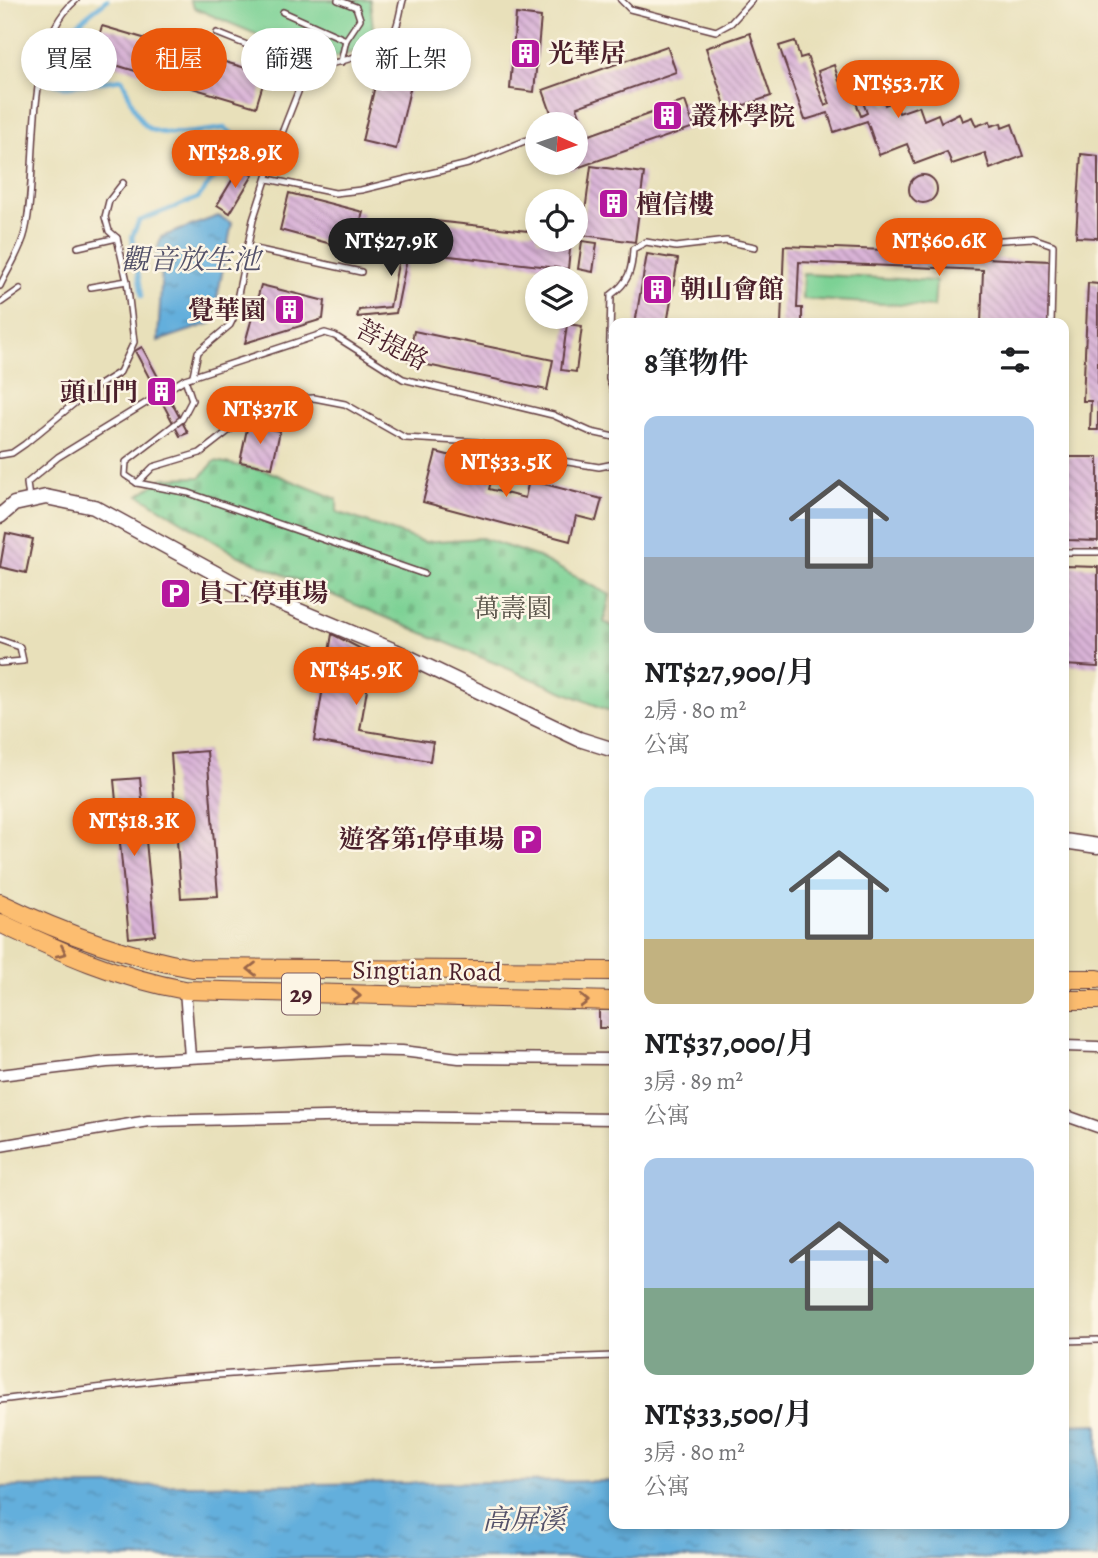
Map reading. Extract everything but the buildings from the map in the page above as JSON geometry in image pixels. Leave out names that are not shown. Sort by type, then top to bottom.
[{"type":"main road","name":"Singtian Road","points":[[0,903],[101,946],[141,959],[192,968],[609,971]]},
{"type":"main road","name":"Singtian Road","points":[[0,923],[86,964],[139,982],[185,990],[609,1001]]},
{"type":"main road","points":[[504,970],[505,999]]},
{"type":"main road","points":[[1069,979],[1098,979]]},
{"type":"main road","points":[[1069,1000],[1098,1000]]},
{"type":"street","points":[[0,516],[14,504],[46,497],[94,507],[237,585],[395,651],[579,738],[609,748]]},
{"type":"street","points":[[1069,842],[1098,846]]},
{"type":"street","points":[[185,990],[190,1057]]},
{"type":"street","points":[[1069,1046],[1098,1048]]},
{"type":"street","points":[[0,1076],[107,1062],[351,1050],[402,1051],[459,1058],[609,1059]]},
{"type":"street","points":[[0,1146],[148,1121],[369,1116],[609,1119]]},
{"type":"street","points":[[1069,1117],[1098,1127]]},
{"type":"lane","points":[[0,286],[25,234],[40,74],[47,43],[76,0]]},
{"type":"lane","points":[[338,0],[356,7],[360,19],[346,40],[341,62]]},
{"type":"lane","points":[[337,63],[369,51],[393,34],[403,0]]},
{"type":"lane","points":[[621,0],[630,9],[716,31],[731,23],[752,0]]},
{"type":"lane","points":[[284,12],[346,40]]},
{"type":"lane","points":[[193,375],[198,352],[230,325],[233,318],[246,247],[278,142],[298,91]]},
{"type":"lane","points":[[268,179],[335,192],[361,190],[468,164],[525,141]]},
{"type":"lane","points":[[0,455],[25,444],[89,392],[120,372],[134,342],[127,281],[117,237],[109,231],[105,217],[109,201],[123,183]]},
{"type":"lane","points":[[78,247],[117,237]]},
{"type":"lane","points":[[971,242],[1033,238],[1053,245],[1051,318]]},
{"type":"lane","points":[[610,318],[611,295],[624,285],[628,277],[633,249],[646,242],[676,247],[726,241],[755,247]]},
{"type":"lane","points":[[246,247],[361,272]]},
{"type":"lane","points":[[91,287],[127,281]]},
{"type":"lane","points":[[0,303],[20,289]]},
{"type":"lane","name":"菩提路","points":[[29,501],[27,483],[58,457],[185,379],[325,333],[335,336],[402,379],[553,415],[591,432],[609,436]]},
{"type":"lane","points":[[609,351],[609,381]]},
{"type":"lane","points":[[185,379],[192,400],[182,419],[127,462],[125,475],[137,483],[190,492],[424,574]]},
{"type":"lane","points":[[137,483],[153,467],[200,453],[249,415],[296,399],[314,398],[345,404],[405,438],[476,442],[531,456],[599,467],[609,465]]},
{"type":"lane","points":[[1069,552],[1098,552]]},
{"type":"lane","points":[[0,640],[20,647],[23,661],[0,663]]},
{"type":"lane","points":[[1069,1340],[1098,1340]]},
{"type":"lane","points":[[0,1400],[202,1376],[363,1365],[609,1356]]},
{"type":"green space","points":[[190,0],[370,0],[373,28],[351,28],[351,53],[337,57],[337,28],[242,28],[194,8]]},
{"type":"green space","points":[[803,274],[936,281],[934,307],[802,299]]},
{"type":"green space","name":"萬壽園","points":[[215,461],[270,472],[337,499],[337,512],[424,542],[482,538],[538,557],[609,594],[604,622],[609,624],[609,711],[237,555],[139,495],[164,478],[201,477]]},
{"type":"water","name":"觀音放生池","points":[[218,216],[232,223],[212,323],[158,341],[162,268],[156,254],[161,237]]},
{"type":"water","name":"高屏溪","points":[[1098,1424],[1098,1558],[0,1558],[0,1487],[609,1481],[609,1529],[1069,1529],[1069,1425]]},
{"type":"waterway","points":[[107,0],[76,25],[58,46],[53,58],[55,84],[64,87],[122,79],[137,114],[151,129],[183,133],[225,128],[242,141],[198,198],[139,221],[132,237],[142,296]]},
{"type":"place","name":"光華居","points":[[525,53]]},
{"type":"place","name":"叢林學院","points":[[668,116]]},
{"type":"place","name":"檀信樓","points":[[613,204]]},
{"type":"place","name":"朝山會館","points":[[657,289]]},
{"type":"place","name":"覺華園","points":[[289,310]]},
{"type":"place","name":"頭山門","points":[[161,392]]},
{"type":"place","name":"員工停車場","points":[[175,593]]},
{"type":"place","name":"遊客第1停車場","points":[[527,839]]}]
